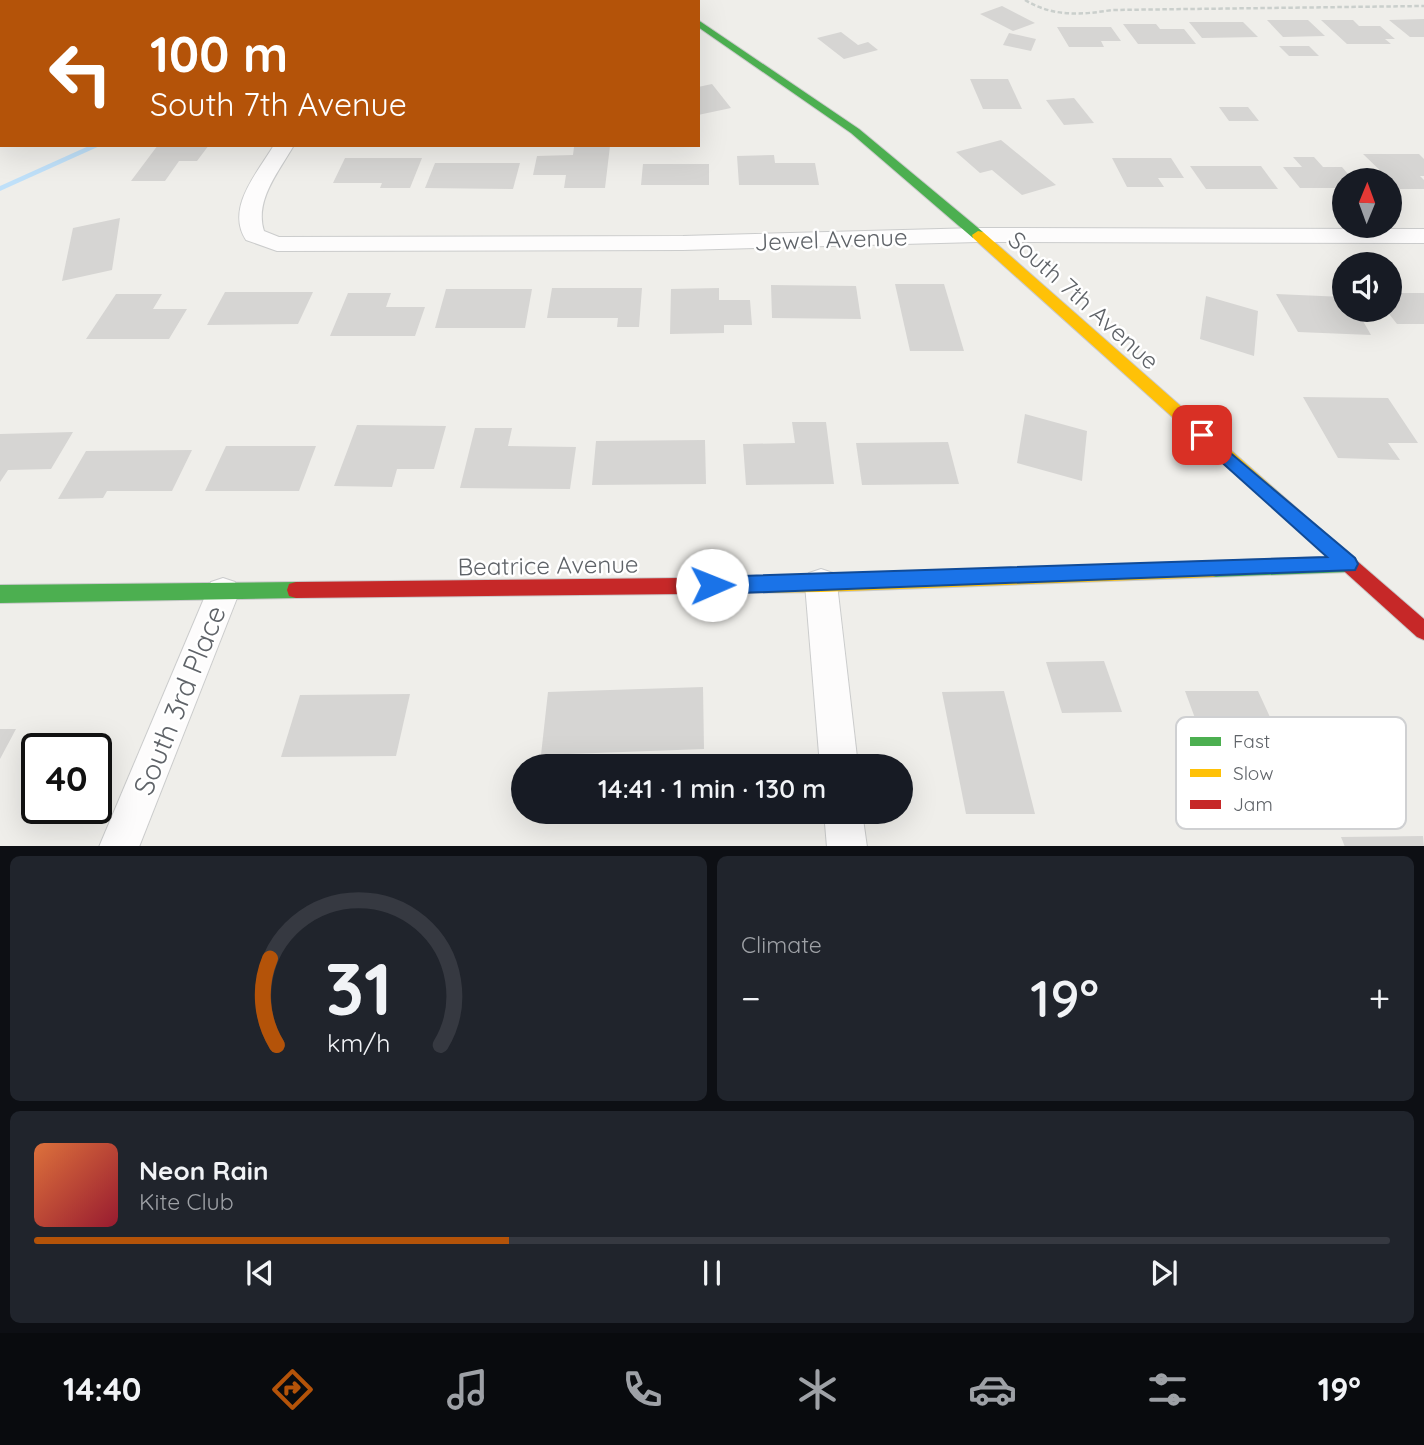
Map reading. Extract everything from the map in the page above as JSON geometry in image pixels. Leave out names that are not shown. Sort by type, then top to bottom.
[{"type":"street","name":"South 7th Avenue","points":[[700,24],[855,131],[978,235],[1424,631]]},
{"type":"street","name":"Jewel Avenue","points":[[284,147],[251,205],[247,222],[254,235],[277,244],[670,244],[978,235],[1424,236]]},
{"type":"street","name":"Beatrice Avenue","points":[[0,594],[821,584],[1349,564]]},
{"type":"street","points":[[821,584],[838,754]]},
{"type":"street","name":"South 3rd Place","points":[[119,846],[223,593]]},
{"type":"street","points":[[844,824],[847,846]]},
{"type":"path","points":[[1025,0],[1050,12],[1074,16],[1112,10],[1424,6]]},
{"type":"building","points":[[1002,6],[1035,23],[1013,31],[980,14]]},
{"type":"building","points":[[1424,19],[1424,37],[1410,37],[1389,20]]},
{"type":"building","points":[[1267,20],[1308,20],[1325,36],[1283,37]]},
{"type":"building","points":[[1321,20],[1353,20],[1359,26],[1380,26],[1395,39],[1385,39],[1391,44],[1347,44]]},
{"type":"building","points":[[1189,22],[1243,22],[1258,37],[1202,38]]},
{"type":"building","points":[[1123,24],[1156,24],[1160,29],[1184,29],[1196,44],[1138,44]]},
{"type":"building","points":[[1057,27],[1111,27],[1121,41],[1101,41],[1104,47],[1069,47]]},
{"type":"building","points":[[841,32],[858,45],[868,42],[878,50],[844,59],[817,38]]},
{"type":"building","points":[[1009,33],[1036,39],[1031,51],[1003,45]]},
{"type":"building","points":[[1279,46],[1309,46],[1319,56],[1289,56]]},
{"type":"building","points":[[970,79],[1008,79],[1022,109],[983,109]]},
{"type":"building","points":[[712,84],[731,108],[700,115],[700,87]]},
{"type":"building","points":[[1074,98],[1094,123],[1064,125],[1046,100]]},
{"type":"building","points":[[1219,107],[1248,107],[1259,121],[1229,121]]},
{"type":"building","points":[[1001,140],[1056,185],[1022,195],[992,170],[980,173],[956,152]]},
{"type":"building","points":[[156,147],[208,147],[197,161],[179,161],[165,181],[131,181]]},
{"type":"building","points":[[574,147],[610,147],[605,188],[564,188],[566,175],[533,175],[537,156],[573,155]]},
{"type":"building","points":[[1363,154],[1419,154],[1424,159],[1424,176],[1420,176],[1424,180],[1424,189],[1402,189],[1402,168],[1378,168]]},
{"type":"building","points":[[774,155],[775,163],[815,163],[819,185],[739,185],[737,156]]},
{"type":"building","points":[[1293,157],[1314,157],[1323,167],[1343,168],[1332,168],[1332,188],[1300,188],[1283,167],[1302,167]]},
{"type":"building","points":[[345,158],[422,158],[410,188],[380,188],[382,183],[333,183]]},
{"type":"building","points":[[1112,158],[1171,158],[1184,178],[1158,178],[1164,187],[1127,187]]},
{"type":"building","points":[[435,163],[520,163],[513,189],[425,188]]},
{"type":"building","points":[[643,164],[709,164],[709,185],[641,185]]},
{"type":"building","points":[[1190,166],[1261,166],[1278,189],[1206,189]]},
{"type":"building","points":[[120,218],[112,270],[62,281],[73,228]]},
{"type":"building","points":[[895,284],[944,284],[964,351],[910,351]]},
{"type":"building","points":[[771,285],[856,286],[861,319],[772,318]]},
{"type":"building","points":[[552,288],[642,288],[639,327],[617,327],[618,318],[547,318]]},
{"type":"building","points":[[719,288],[719,300],[750,300],[752,325],[724,325],[724,333],[670,334],[671,289]]},
{"type":"building","points":[[446,289],[532,289],[525,328],[435,328]]},
{"type":"building","points":[[225,292],[313,292],[298,324],[207,325]]},
{"type":"building","points":[[348,293],[391,293],[386,307],[425,307],[415,336],[330,336]]},
{"type":"building","points":[[1402,293],[1424,293],[1424,324],[1395,322],[1402,322]]},
{"type":"building","points":[[116,294],[162,294],[153,309],[187,309],[169,339],[86,339]]},
{"type":"building","points":[[1276,294],[1332,296],[1332,322],[1364,322],[1371,335],[1298,332]]},
{"type":"building","points":[[1206,296],[1258,311],[1254,356],[1200,339]]},
{"type":"building","points":[[1303,397],[1388,398],[1418,443],[1388,443],[1400,460],[1338,458]]},
{"type":"building","points":[[1025,414],[1087,431],[1082,481],[1017,463]]},
{"type":"building","points":[[792,422],[826,422],[834,484],[746,485],[743,444],[795,443]]},
{"type":"building","points":[[357,425],[446,426],[434,469],[397,469],[392,487],[334,486]]},
{"type":"building","points":[[475,428],[512,428],[508,446],[576,447],[570,489],[460,488]]},
{"type":"building","points":[[73,432],[51,469],[8,470],[0,482],[0,434]]},
{"type":"building","points":[[705,440],[706,484],[592,485],[596,441]]},
{"type":"building","points":[[948,442],[959,484],[862,485],[856,443]]},
{"type":"building","points":[[226,446],[316,446],[299,491],[205,491]]},
{"type":"building","points":[[192,450],[172,491],[107,491],[103,498],[58,499],[86,451]]},
{"type":"building","points":[[1104,661],[1122,712],[1062,713],[1046,662]]},
{"type":"building","points":[[703,687],[704,749],[541,754],[548,692]]},
{"type":"building","points":[[1004,691],[1035,814],[966,814],[942,692]]},
{"type":"building","points":[[1185,691],[1258,691],[1270,717],[1195,717]]},
{"type":"building","points":[[410,694],[396,756],[281,757],[300,695]]},
{"type":"building","points":[[0,729],[16,729],[0,759]]},
{"type":"building","points":[[1423,836],[1424,846],[1345,846],[1341,837]]},
{"type":"waterway","points":[[0,189],[94,147]]},
{"type":"traffic: fast","points":[[700,24],[855,131],[978,235]]},
{"type":"traffic: fast","points":[[1213,569],[1349,564]]},
{"type":"traffic: fast","points":[[0,594],[296,590]]},
{"type":"traffic: slow","points":[[978,235],[1321,540]]},
{"type":"traffic: slow","points":[[681,586],[821,584],[1213,569]]},
{"type":"traffic: jam","points":[[1321,540],[1424,631]]},
{"type":"traffic: jam","points":[[296,590],[681,586]]},
{"type":"route","points":[[712,585],[821,584],[1349,564],[1202,435]]}]
